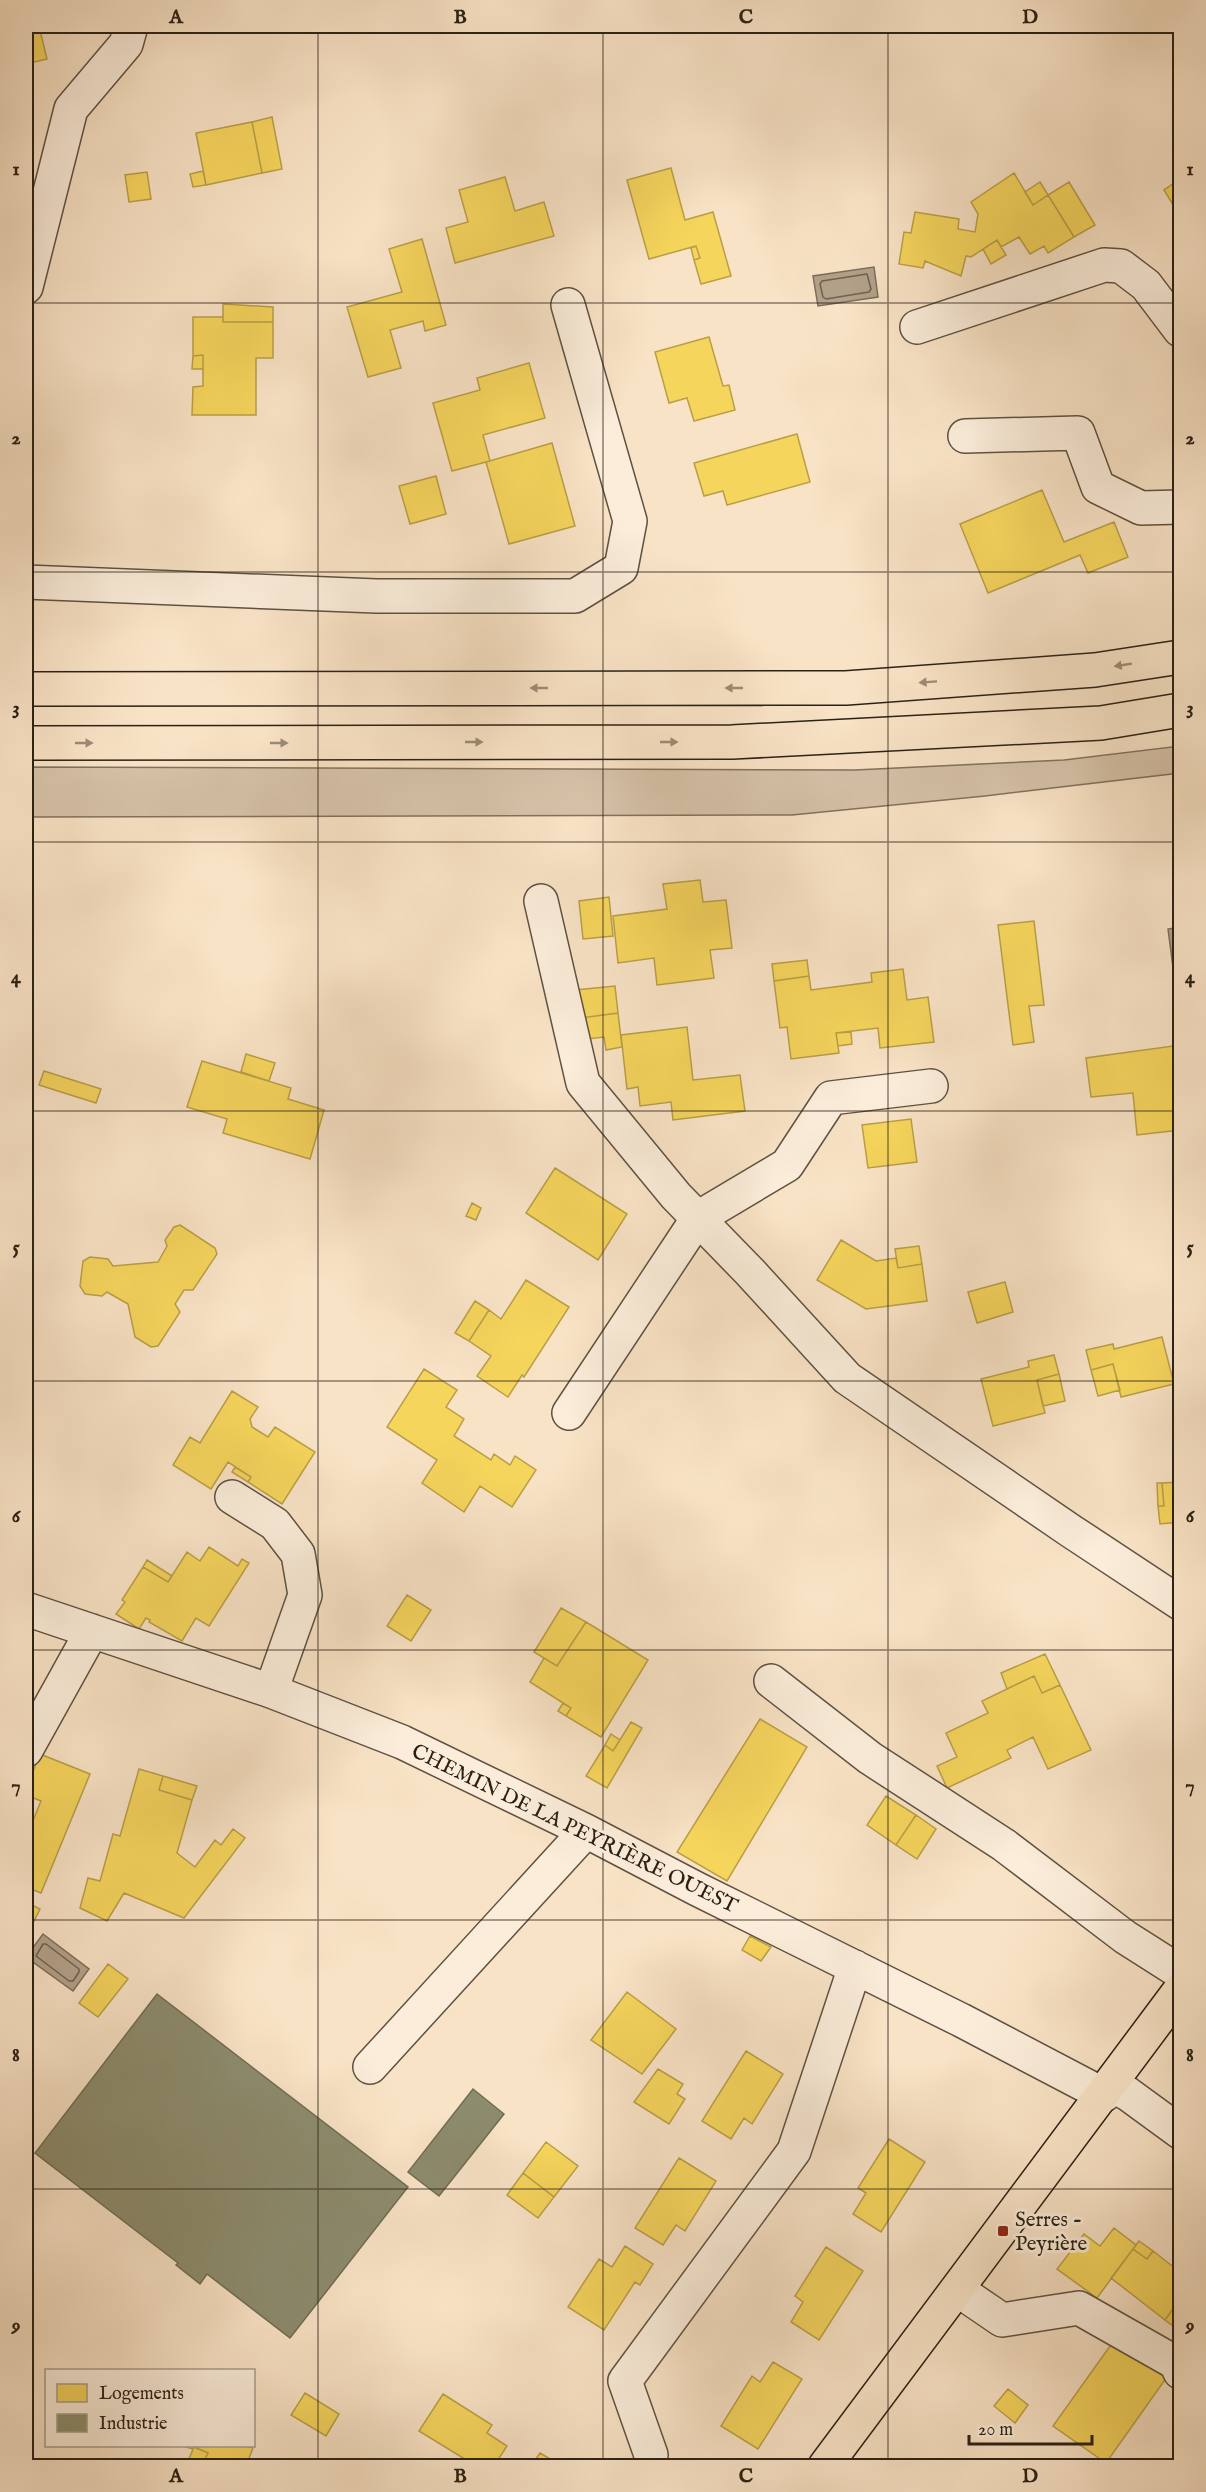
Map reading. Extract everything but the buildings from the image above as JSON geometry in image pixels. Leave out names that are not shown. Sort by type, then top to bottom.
[{"type":"main road","points":[[26,689],[846,688],[1095,670],[1180,657]]},
{"type":"main road","points":[[26,743],[732,742],[1101,723],[1180,710]]},
{"type":"main road","points":[[825,2466],[1108,2090],[1180,1990]]},
{"type":"street","points":[[26,287],[71,110],[126,44],[131,26]]},
{"type":"street","points":[[917,327],[1104,265],[1121,266],[1146,285],[1180,330]]},
{"type":"street","points":[[26,582],[376,596],[575,596],[621,568],[630,521],[568,305]]},
{"type":"street","points":[[965,436],[1078,433],[1098,487],[1141,507],[1180,507]]},
{"type":"street","points":[[541,901],[583,1083],[676,1197],[847,1378],[1180,1603]]},
{"type":"street","points":[[569,1413],[698,1218],[786,1165],[831,1098],[931,1086]]},
{"type":"street","points":[[232,1497],[275,1524],[298,1554],[305,1595],[271,1691]]},
{"type":"street","name":"CHEMIN DE LA PEYRIÈRE OUEST","points":[[26,1609],[271,1691],[402,1742],[1108,2090],[1128,2094],[1180,2132]]},
{"type":"street","points":[[26,1750],[92,1631]]},
{"type":"street","points":[[771,1681],[870,1758],[1004,1845],[1125,1936],[1180,1972]]},
{"type":"street","points":[[370,2067],[586,1831]]},
{"type":"street","points":[[651,2455],[625,2381],[794,2151],[855,1967]]},
{"type":"street","points":[[958,2290],[1002,2320],[1079,2308],[1176,2363],[1180,2372]]},
{"type":"shaded area","points":[[1180,746],[1180,773],[985,796],[792,815],[26,817],[26,767],[855,770],[1064,760]]},
{"type":"water","points":[[874,267],[878,297],[818,306],[813,276]]},
{"type":"water","points":[[1180,927],[1180,989],[1176,990],[1168,929]]},
{"type":"water","points":[[43,1934],[89,1969],[73,1991],[26,1957]]},
{"type":"place","name":"Serres - Peyrière","points":[[1003,2231]]}]
